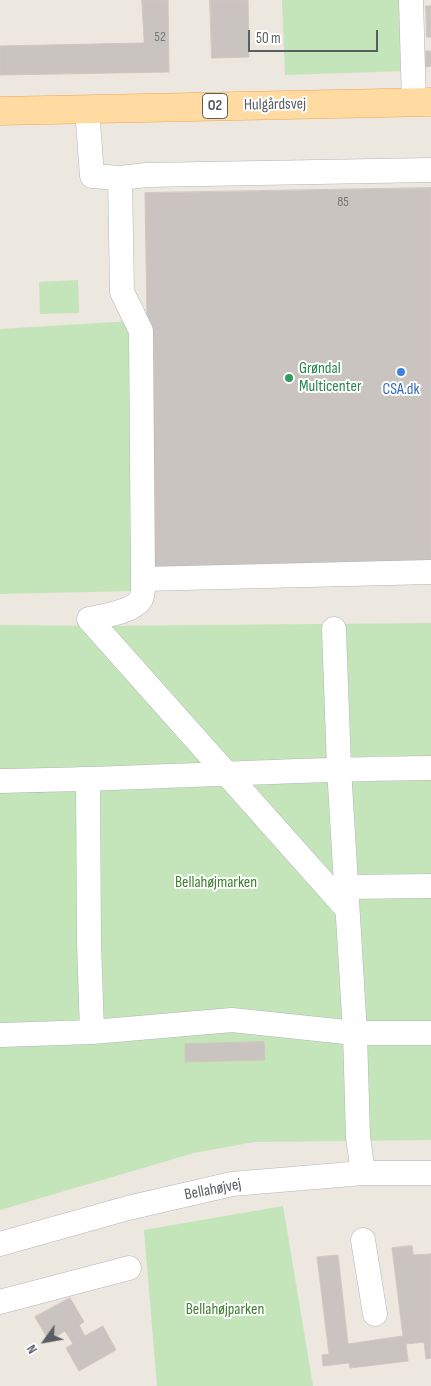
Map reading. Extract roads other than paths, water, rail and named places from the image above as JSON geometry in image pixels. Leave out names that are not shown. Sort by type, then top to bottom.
[{"type":"main road","name":"Hulgårdsvej","points":[[0,111],[422,102]]},
{"type":"street","points":[[411,0],[422,102]]},
{"type":"street","points":[[87,108],[92,176],[120,178],[146,175],[431,170]]},
{"type":"street","points":[[120,178],[122,292],[141,331],[143,592],[140,600],[132,608],[89,620],[228,775],[346,898]]},
{"type":"street","points":[[143,579],[431,572]]},
{"type":"street","points":[[334,629],[339,768],[355,1033],[358,1137],[363,1173]]},
{"type":"street","points":[[0,781],[228,775],[339,768],[431,768]]},
{"type":"street","points":[[88,780],[89,942],[92,1032]]},
{"type":"street","points":[[346,898],[431,886]]},
{"type":"street","points":[[0,1035],[92,1032],[232,1020],[355,1033],[431,1034]]},
{"type":"street","name":"Bellahøjvej","points":[[0,1244],[128,1208],[232,1184],[363,1173],[431,1173]]},
{"type":"street","points":[[364,1240],[375,1314]]},
{"type":"street","points":[[0,1302],[129,1268]]},
{"type":"place","name":"CSA.dk","points":[[401,372]]},
{"type":"place","name":"Grøndal Multicenter","points":[[289,378]]},
{"type":"park label","name":"Bellahøjmarken","points":[[216,883]]},
{"type":"park label","name":"Bellahøjparken","points":[[225,1310]]}]
